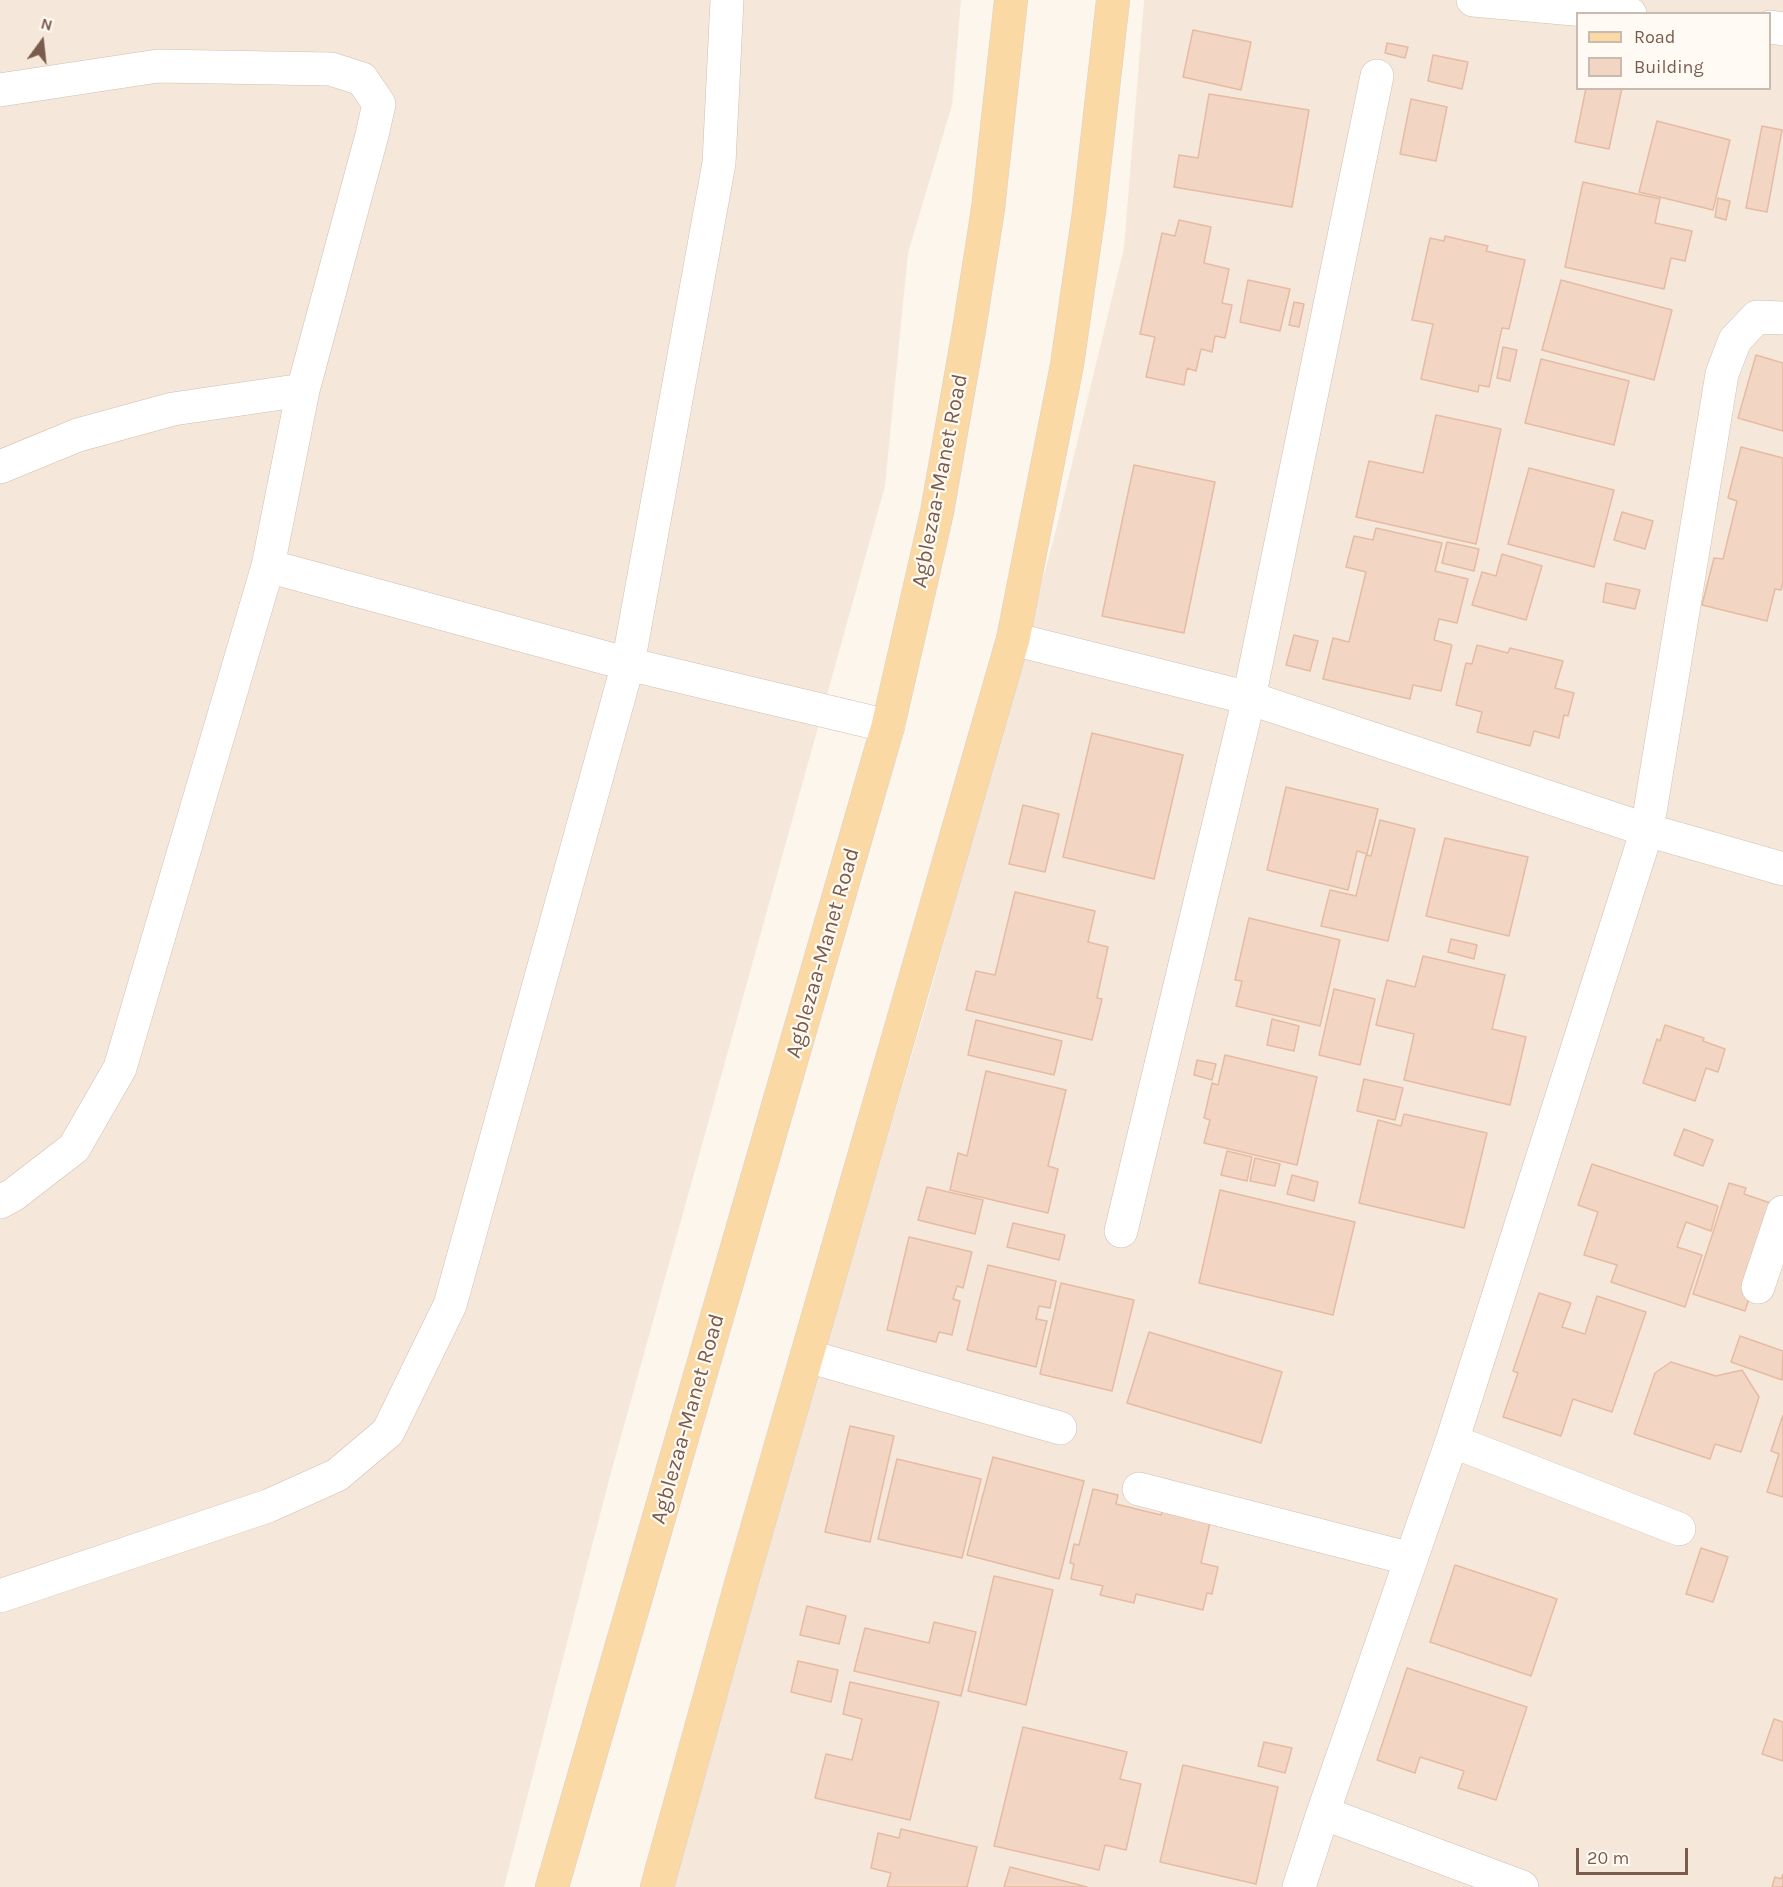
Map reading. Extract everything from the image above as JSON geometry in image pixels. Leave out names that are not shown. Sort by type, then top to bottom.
[{"type":"main road","name":"Agblezaa-Manet Road","points":[[552,1887],[888,726],[937,512],[969,330],[988,209],[1011,0]]},
{"type":"main road","points":[[657,1887],[741,1584],[1013,639],[1067,365],[1089,212],[1113,0]]},
{"type":"street","points":[[0,1596],[268,1506],[337,1475],[388,1432],[450,1305],[628,664],[719,163],[727,0]]},
{"type":"street","points":[[1473,0],[1608,12]]},
{"type":"street","points":[[0,90],[158,66],[331,69],[362,79],[379,104],[303,390],[268,566],[120,1068],[74,1148],[13,1196],[0,1202]]},
{"type":"street","points":[[1121,1231],[1249,698],[1377,76]]},
{"type":"street","points":[[1299,1887],[1452,1442],[1647,830],[1722,374],[1735,340],[1757,317],[1783,318]]},
{"type":"street","points":[[0,467],[78,435],[172,408],[303,390]]},
{"type":"street","points":[[268,566],[628,664],[888,726]]},
{"type":"street","points":[[1013,639],[1249,698],[1647,830],[1783,869]]},
{"type":"street","points":[[1758,1287],[1783,1212]]},
{"type":"street","points":[[807,1356],[1060,1428]]},
{"type":"street","points":[[1452,1442],[1679,1529]]},
{"type":"street","points":[[1138,1489],[1410,1559]]},
{"type":"street","points":[[1323,1813],[1522,1887]]},
{"type":"shaded area","points":[[0,0],[961,0],[952,105],[908,253],[885,486],[610,1476],[504,1887],[0,1887]]},
{"type":"shaded area","points":[[1144,0],[1783,0],[1783,1887],[670,1887],[930,993],[1055,534],[1124,248]]},
{"type":"building","points":[[1193,30],[1251,42],[1241,90],[1183,77]]},
{"type":"building","points":[[1387,43],[1408,47],[1405,58],[1385,53]]},
{"type":"building","points":[[1433,55],[1468,62],[1462,89],[1428,81]]},
{"type":"building","points":[[1586,90],[1622,90],[1609,149],[1575,142]]},
{"type":"building","points":[[1209,94],[1309,110],[1292,207],[1174,187],[1179,155],[1198,158]]},
{"type":"building","points":[[1411,99],[1447,107],[1436,161],[1400,154]]},
{"type":"building","points":[[1657,121],[1730,140],[1713,210],[1639,192]]},
{"type":"building","points":[[1762,126],[1782,130],[1767,212],[1746,208]]},
{"type":"building","points":[[1583,182],[1660,199],[1655,223],[1692,231],[1685,261],[1671,258],[1664,289],[1565,267]]},
{"type":"building","points":[[1718,198],[1730,201],[1726,220],[1715,217]]},
{"type":"building","points":[[1179,220],[1211,227],[1204,263],[1229,269],[1222,303],[1232,305],[1225,338],[1215,336],[1212,352],[1201,349],[1196,371],[1187,368],[1184,385],[1146,377],[1155,337],[1140,334],[1162,233],[1175,236]]},
{"type":"building","points":[[1445,236],[1488,246],[1486,251],[1525,260],[1509,329],[1502,328],[1489,387],[1479,385],[1478,392],[1421,379],[1433,324],[1412,320],[1430,238],[1444,241]]},
{"type":"building","points":[[1248,280],[1290,289],[1280,331],[1240,322]]},
{"type":"building","points":[[1561,280],[1672,310],[1654,380],[1542,350]]},
{"type":"building","points":[[1294,302],[1304,304],[1299,327],[1289,325]]},
{"type":"building","points":[[1503,347],[1517,350],[1510,381],[1497,378]]},
{"type":"building","points":[[1756,355],[1783,363],[1783,431],[1738,418]]},
{"type":"building","points":[[1541,359],[1629,381],[1614,445],[1525,423]]},
{"type":"building","points":[[1436,415],[1501,429],[1476,544],[1356,517],[1369,461],[1423,473]]},
{"type":"building","points":[[1741,447],[1783,458],[1783,582],[1781,590],[1775,589],[1767,621],[1702,605],[1714,558],[1723,559],[1737,501],[1728,498]]},
{"type":"building","points":[[1134,465],[1215,482],[1184,633],[1102,616]]},
{"type":"building","points":[[1529,468],[1614,490],[1594,567],[1508,544]]},
{"type":"building","points":[[1622,512],[1653,521],[1645,549],[1614,540]]},
{"type":"building","points":[[1376,528],[1442,543],[1435,571],[1468,579],[1457,623],[1439,619],[1434,640],[1452,645],[1441,691],[1413,685],[1410,699],[1323,679],[1333,638],[1349,642],[1366,572],[1346,567],[1354,536],[1373,540]]},
{"type":"building","points":[[1447,542],[1479,549],[1474,571],[1442,563]]},
{"type":"building","points":[[1502,554],[1542,566],[1526,620],[1472,605],[1482,572],[1496,576]]},
{"type":"building","points":[[1606,583],[1640,590],[1635,609],[1603,602]]},
{"type":"building","points":[[1294,635],[1318,641],[1310,671],[1286,665]]},
{"type":"building","points":[[1477,645],[1508,653],[1510,648],[1563,661],[1555,688],[1574,693],[1568,716],[1564,715],[1559,738],[1534,731],[1530,746],[1477,732],[1482,712],[1456,705],[1466,663],[1472,664]]},
{"type":"building","points":[[1092,733],[1183,755],[1154,879],[1063,857]]},
{"type":"building","points":[[1286,787],[1378,809],[1367,854],[1357,851],[1348,890],[1267,870]]},
{"type":"building","points":[[1023,805],[1059,814],[1045,872],[1009,864]]},
{"type":"building","points":[[1380,820],[1415,829],[1388,941],[1321,926],[1330,890],[1356,896],[1366,855],[1371,856]]},
{"type":"building","points":[[1445,838],[1528,857],[1509,936],[1426,916]]},
{"type":"building","points":[[1015,892],[1095,911],[1088,942],[1108,947],[1097,998],[1102,999],[1092,1040],[966,1010],[976,971],[995,975]]},
{"type":"building","points":[[1249,918],[1340,940],[1320,1026],[1236,1006],[1242,981],[1235,980]]},
{"type":"building","points":[[1451,939],[1477,945],[1474,959],[1448,952]]},
{"type":"building","points":[[1423,956],[1505,975],[1492,1029],[1526,1037],[1510,1105],[1404,1080],[1414,1034],[1376,1025],[1387,980],[1415,987]]},
{"type":"building","points":[[1334,989],[1375,999],[1360,1065],[1319,1055]]},
{"type":"building","points":[[1272,1019],[1299,1026],[1294,1051],[1267,1045]]},
{"type":"building","points":[[976,1020],[1062,1041],[1054,1075],[968,1055]]},
{"type":"building","points":[[1665,1025],[1704,1038],[1703,1041],[1725,1049],[1718,1072],[1706,1068],[1695,1101],[1643,1083],[1657,1039],[1660,1041]]},
{"type":"building","points":[[1225,1055],[1317,1077],[1297,1165],[1204,1143],[1210,1120],[1204,1118],[1212,1083],[1218,1085]]},
{"type":"building","points":[[1197,1060],[1216,1064],[1212,1080],[1194,1075]]},
{"type":"building","points":[[986,1071],[1066,1090],[1048,1166],[1058,1169],[1048,1213],[950,1190],[958,1153],[967,1156]]},
{"type":"building","points":[[1364,1079],[1403,1088],[1395,1120],[1357,1111]]},
{"type":"building","points":[[1404,1114],[1487,1133],[1464,1228],[1359,1203],[1378,1120],[1401,1126]]},
{"type":"building","points":[[1684,1129],[1713,1140],[1703,1166],[1674,1155]]},
{"type":"building","points":[[1227,1151],[1252,1157],[1247,1181],[1221,1175]]},
{"type":"building","points":[[1255,1158],[1280,1164],[1275,1186],[1250,1181]]},
{"type":"building","points":[[1592,1164],[1718,1206],[1711,1231],[1686,1222],[1677,1247],[1702,1255],[1685,1307],[1611,1282],[1617,1265],[1584,1255],[1598,1212],[1578,1205]]},
{"type":"building","points":[[1292,1175],[1318,1182],[1314,1201],[1287,1194]]},
{"type":"building","points":[[1729,1183],[1746,1188],[1744,1194],[1779,1206],[1745,1311],[1693,1294]]},
{"type":"building","points":[[927,1187],[983,1200],[975,1234],[918,1220]]},
{"type":"building","points":[[1220,1190],[1355,1222],[1333,1315],[1199,1283]]},
{"type":"building","points":[[1013,1223],[1065,1235],[1059,1260],[1007,1247]]},
{"type":"building","points":[[909,1237],[972,1252],[963,1288],[957,1286],[953,1299],[960,1301],[952,1335],[939,1332],[936,1342],[887,1330]]},
{"type":"building","points":[[988,1265],[1056,1281],[1050,1308],[1039,1306],[1036,1319],[1047,1321],[1036,1367],[967,1350]]},
{"type":"building","points":[[1061,1283],[1134,1300],[1112,1391],[1040,1374]]},
{"type":"building","points":[[1539,1293],[1571,1303],[1562,1327],[1585,1334],[1597,1296],[1646,1312],[1612,1412],[1573,1399],[1561,1436],[1503,1417],[1518,1373],[1513,1371]]},
{"type":"building","points":[[1149,1332],[1282,1372],[1261,1443],[1127,1403]]},
{"type":"building","points":[[1740,1336],[1783,1351],[1782,1380],[1731,1362]]},
{"type":"building","points":[[1671,1362],[1716,1376],[1742,1370],[1759,1397],[1741,1452],[1715,1444],[1710,1459],[1634,1434],[1655,1373]]},
{"type":"building","points":[[1783,1415],[1783,1497],[1767,1492],[1779,1454],[1771,1451]]},
{"type":"building","points":[[850,1426],[894,1436],[870,1542],[825,1532]]},
{"type":"building","points":[[993,1457],[1084,1481],[1059,1579],[967,1555]]},
{"type":"building","points":[[897,1459],[981,1479],[962,1558],[878,1539]]},
{"type":"building","points":[[1093,1489],[1118,1495],[1116,1504],[1161,1515],[1163,1507],[1211,1518],[1201,1563],[1218,1567],[1212,1594],[1207,1593],[1203,1610],[1136,1594],[1134,1603],[1100,1595],[1103,1586],[1071,1579],[1074,1564],[1070,1563],[1074,1544],[1079,1545]]},
{"type":"building","points":[[1701,1548],[1728,1557],[1713,1602],[1686,1594]]},
{"type":"building","points":[[1455,1565],[1557,1599],[1531,1676],[1430,1642]]},
{"type":"building","points":[[994,1576],[1053,1590],[1026,1705],[968,1691]]},
{"type":"building","points":[[807,1606],[846,1616],[839,1644],[800,1635]]},
{"type":"building","points":[[934,1622],[976,1632],[961,1696],[854,1671],[865,1628],[929,1643]]},
{"type":"building","points":[[798,1661],[838,1670],[831,1702],[791,1692]]},
{"type":"building","points":[[1407,1668],[1527,1707],[1496,1800],[1458,1788],[1464,1771],[1420,1757],[1415,1773],[1377,1760]]},
{"type":"building","points":[[850,1682],[939,1702],[910,1820],[815,1798],[826,1754],[852,1760],[862,1719],[843,1714]]},
{"type":"building","points":[[1774,1719],[1783,1722],[1783,1761],[1762,1754]]},
{"type":"building","points":[[1023,1727],[1127,1752],[1120,1779],[1141,1784],[1126,1850],[1105,1845],[1099,1870],[994,1846]]},
{"type":"building","points":[[1264,1742],[1292,1748],[1285,1773],[1258,1766]]},
{"type":"building","points":[[1183,1765],[1278,1787],[1256,1884],[1160,1862]]},
{"type":"building","points":[[901,1829],[977,1847],[967,1887],[887,1887],[891,1873],[871,1868],[878,1833],[899,1838]]},
{"type":"building","points":[[1010,1867],[1087,1887],[1004,1887]]},
{"type":"building","points":[[1783,1874],[1783,1887],[1772,1887],[1775,1877],[1781,1879]]}]
